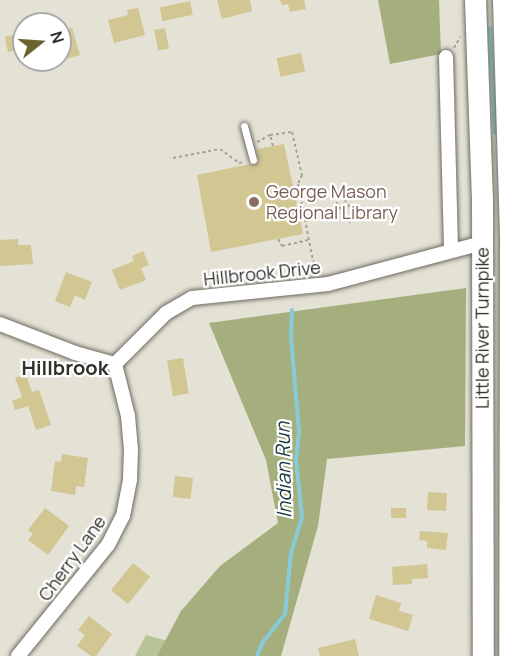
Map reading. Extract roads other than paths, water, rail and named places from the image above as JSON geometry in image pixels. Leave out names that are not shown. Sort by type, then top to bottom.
[{"type":"main road","name":"Little River Turnpike","points":[[476,0],[482,243],[483,654]]},
{"type":"main road","name":"Little River Turnpike","points":[[503,0],[510,70],[510,654]]},
{"type":"street","points":[[446,57],[451,251]]},
{"type":"street","name":"Hillbrook Drive","points":[[115,364],[166,313],[192,298],[347,281],[482,243]]},
{"type":"street","points":[[0,324],[75,353],[115,364]]},
{"type":"street","name":"Cherry Lane","points":[[18,656],[108,545],[123,516],[130,479],[131,450],[128,416],[115,364]]},
{"type":"street","points":[[483,654],[510,654]]},
{"type":"lane","points":[[244,126],[253,160]]},
{"type":"waterway","points":[[490,28],[495,133]]},
{"type":"waterway","name":"Indian Run","points":[[257,656],[263,642],[285,614],[291,553],[302,517],[296,460],[299,432],[291,336],[292,310]]},
{"type":"place","name":"George Mason Regional Library","points":[[254,202]]},
{"type":"district","name":"Hillbrook","points":[[65,367]]}]
